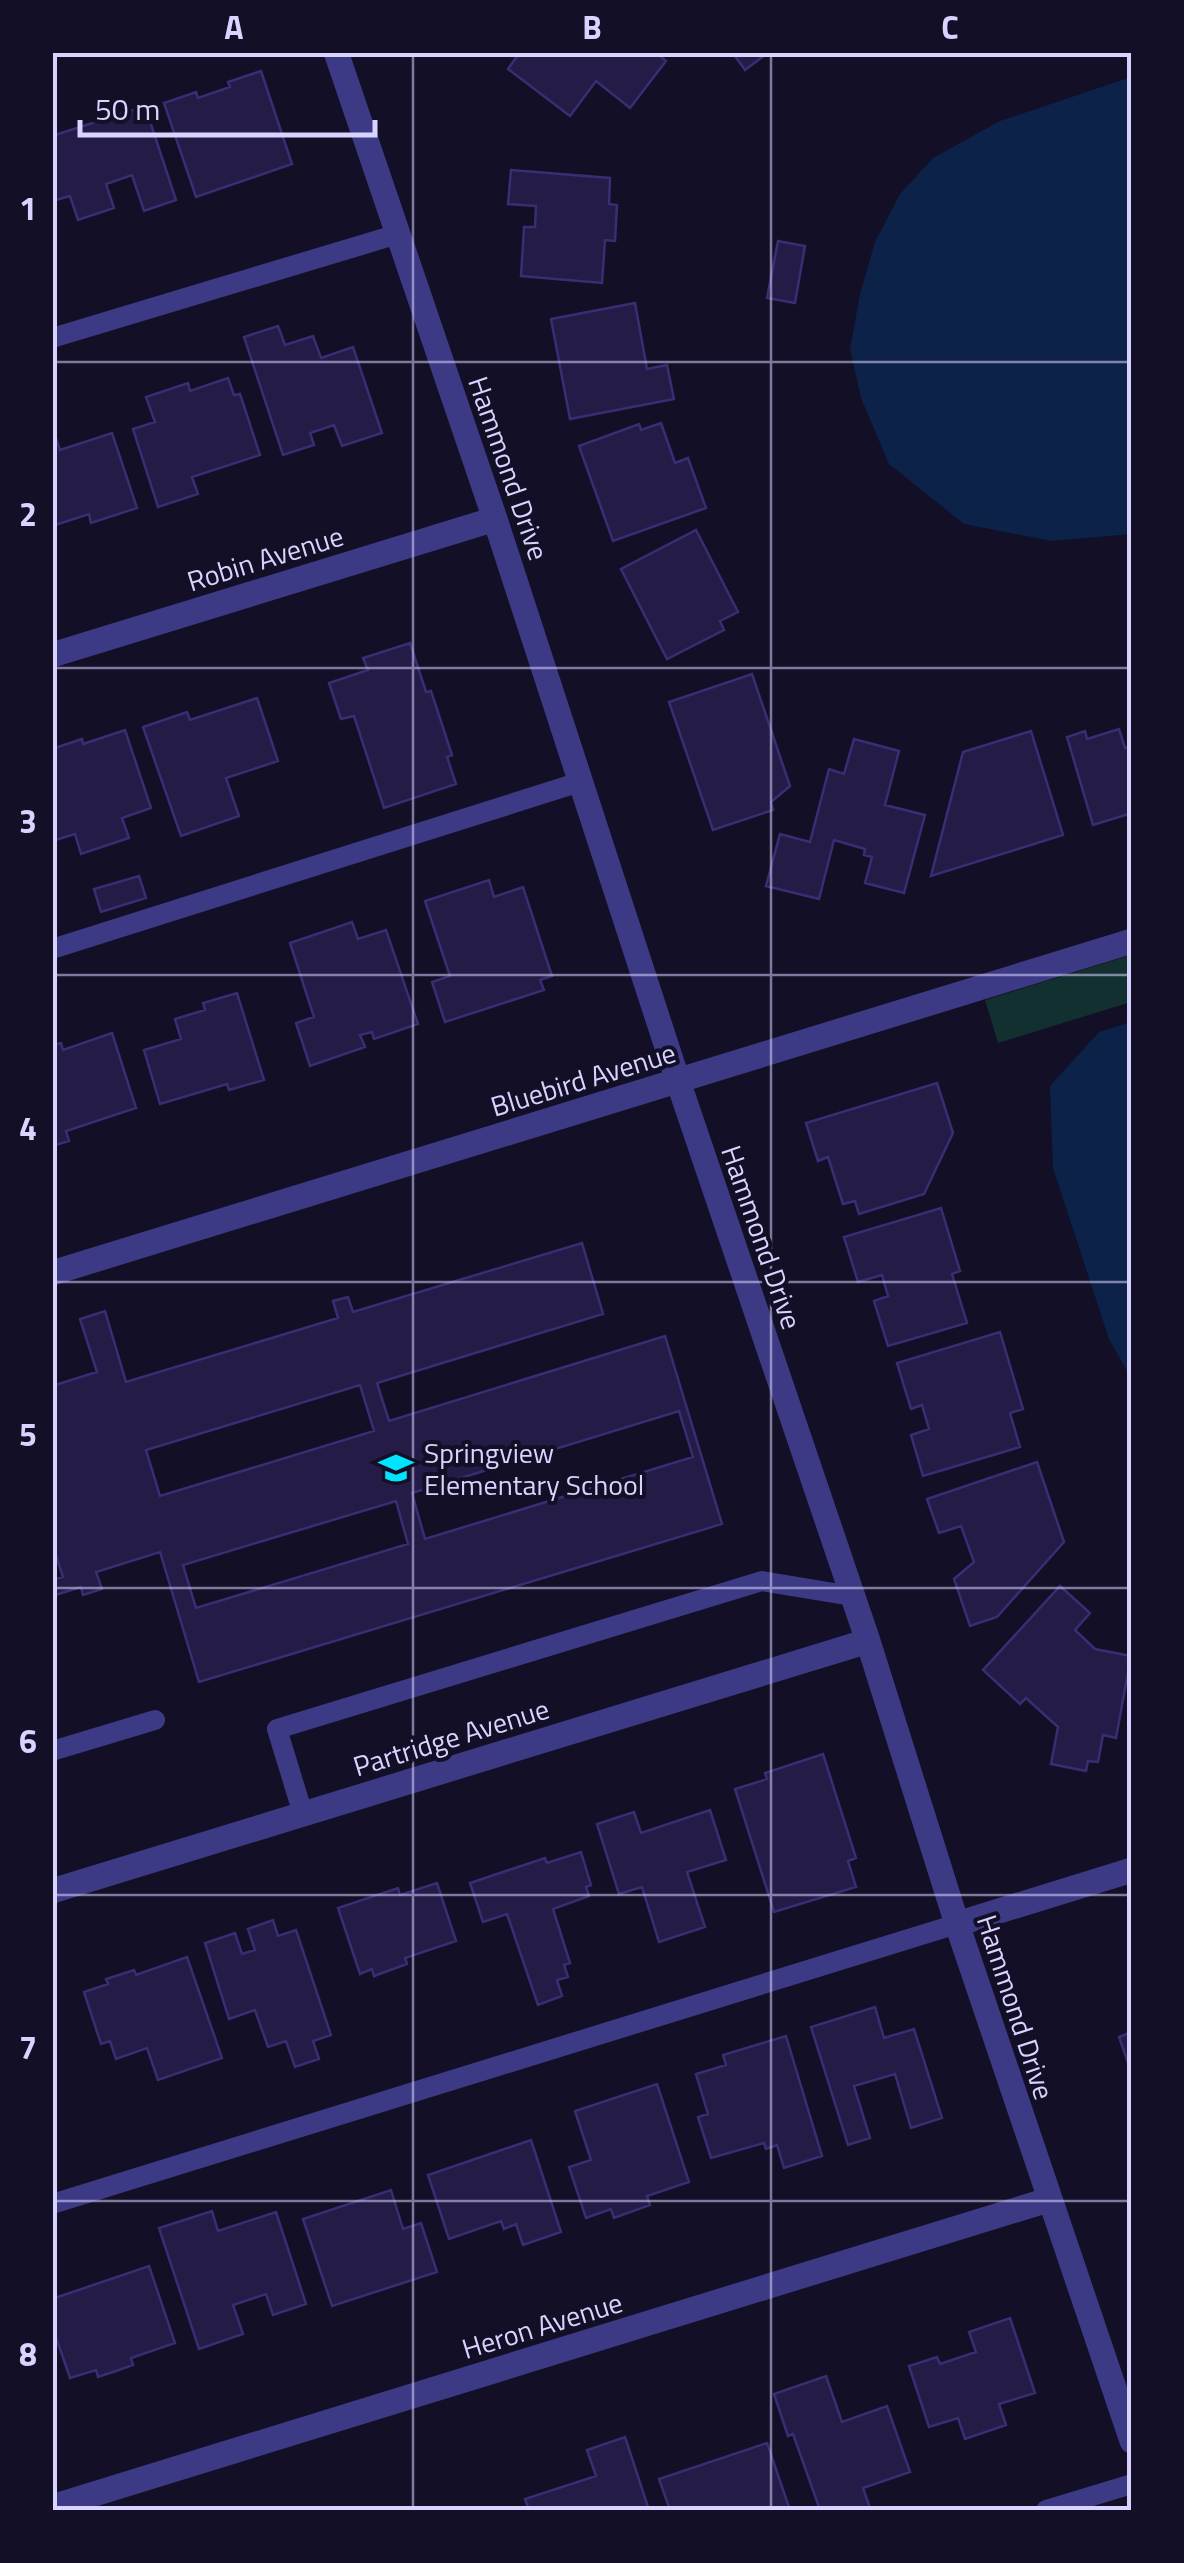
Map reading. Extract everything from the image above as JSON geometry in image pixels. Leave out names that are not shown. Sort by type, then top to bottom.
[{"type":"street","name":"Hammond Drive","points":[[336,52],[868,1641],[956,1924],[1132,2441]]},
{"type":"street","name":"Robin Avenue","points":[[52,655],[495,519]]},
{"type":"street","name":"Bluebird Avenue","points":[[52,1273],[1132,941]]},
{"type":"street","name":"Partridge Avenue","points":[[52,1891],[868,1641]]},
{"type":"street","points":[[956,1924],[1132,1870]]},
{"type":"street","name":"Heron Avenue","points":[[52,2508],[1048,2200]]},
{"type":"lane","points":[[52,338],[398,234]]},
{"type":"lane","points":[[52,948],[580,782]]},
{"type":"lane","points":[[304,1814],[277,1730],[762,1580],[852,1596]]},
{"type":"lane","points":[[52,1752],[156,1720]]},
{"type":"lane","points":[[52,2204],[956,1924]]},
{"type":"lane","points":[[1046,2510],[1132,2484]]},
{"type":"green space","points":[[1131,955],[1131,1002],[998,1043],[985,1000]]},
{"type":"water","points":[[1131,77],[1131,534],[1052,541],[964,524],[889,464],[861,398],[850,349],[875,242],[900,194],[933,158],[1000,121]]},
{"type":"water","points":[[1131,1022],[1131,1378],[1109,1339],[1053,1168],[1050,1086],[1099,1032]]},
{"type":"building","points":[[520,52],[655,52],[666,61],[630,108],[596,81],[570,116],[508,69]]},
{"type":"building","points":[[732,52],[769,52],[745,70]]},
{"type":"building","points":[[261,71],[292,164],[196,197],[164,103],[196,92],[198,98]]},
{"type":"building","points":[[145,106],[176,200],[144,211],[132,175],[106,184],[114,208],[78,220],[70,196],[56,200],[52,190],[52,136]]},
{"type":"building","points":[[511,170],[610,178],[609,204],[617,205],[615,241],[605,240],[602,283],[521,276],[524,227],[535,227],[536,206],[508,204]]},
{"type":"building","points":[[778,241],[805,246],[795,303],[767,298]]},
{"type":"building","points":[[635,303],[647,369],[667,365],[674,399],[570,419],[551,319]]},
{"type":"building","points":[[278,326],[285,345],[313,336],[321,358],[353,347],[382,433],[342,446],[334,425],[310,433],[314,445],[283,455],[244,337]]},
{"type":"building","points":[[228,378],[234,395],[240,394],[260,455],[192,477],[198,494],[158,507],[133,429],[155,422],[146,397],[188,383],[190,391]]},
{"type":"building","points":[[661,423],[675,463],[688,458],[706,508],[613,541],[579,446],[639,424],[641,430]]},
{"type":"building","points":[[52,427],[60,450],[112,433],[137,508],[91,523],[89,514],[52,526]]},
{"type":"building","points":[[696,530],[738,612],[720,621],[724,630],[667,659],[621,569]]},
{"type":"building","points":[[410,643],[452,755],[447,757],[456,784],[384,808],[354,716],[341,719],[329,683],[368,670],[363,658]]},
{"type":"building","points":[[752,674],[790,786],[771,802],[773,810],[713,830],[669,702]]},
{"type":"building","points":[[257,698],[278,761],[226,778],[239,816],[181,836],[143,727],[187,712],[190,720]]},
{"type":"building","points":[[1119,729],[1125,748],[1132,746],[1132,813],[1093,825],[1067,737],[1085,731],[1087,739]]},
{"type":"building","points":[[125,730],[151,808],[122,818],[129,838],[81,854],[75,834],[52,841],[52,749]]},
{"type":"building","points":[[1031,731],[1063,835],[931,876],[963,752]]},
{"type":"building","points":[[854,739],[899,751],[885,805],[925,815],[904,893],[865,883],[872,857],[864,855],[865,849],[834,840],[819,899],[766,886],[780,834],[810,842],[829,769],[844,774]]},
{"type":"building","points":[[139,876],[146,898],[101,912],[94,889]]},
{"type":"building","points":[[489,880],[494,897],[523,887],[552,976],[540,980],[544,990],[445,1022],[432,982],[450,976],[425,901]]},
{"type":"building","points":[[352,922],[358,939],[386,930],[418,1024],[374,1039],[372,1032],[360,1035],[365,1047],[310,1066],[296,1023],[314,1017],[290,943]]},
{"type":"building","points":[[237,993],[264,1080],[229,1090],[227,1084],[160,1104],[144,1050],[181,1039],[175,1019],[205,1010],[203,1003]]},
{"type":"building","points":[[112,1033],[136,1108],[66,1131],[69,1141],[52,1146],[52,1045],[61,1043],[63,1050]]},
{"type":"building","points":[[937,1083],[953,1133],[924,1194],[859,1214],[855,1201],[843,1204],[828,1157],[818,1161],[806,1123]]},
{"type":"building","points":[[941,1208],[960,1271],[952,1274],[967,1323],[888,1346],[874,1301],[888,1296],[882,1275],[858,1282],[844,1237]]},
{"type":"building","points":[[582,1243],[603,1314],[377,1383],[389,1421],[665,1336],[722,1524],[199,1682],[160,1552],[96,1572],[102,1589],[83,1595],[81,1587],[52,1596],[52,1580],[63,1577],[52,1543],[52,1386],[97,1372],[80,1319],[105,1311],[126,1382],[338,1318],[333,1301],[348,1297],[353,1312]],"holes":[[[360,1385],[374,1431],[160,1496],[146,1450]],[[679,1411],[693,1457],[425,1539],[412,1493]],[[396,1501],[408,1544],[196,1608],[183,1565]]]},
{"type":"building","points":[[1000,1332],[1023,1409],[1010,1413],[1020,1447],[923,1476],[911,1435],[929,1429],[922,1405],[911,1409],[897,1363]]},
{"type":"building","points":[[1037,1462],[1064,1542],[997,1617],[970,1626],[954,1579],[974,1562],[961,1526],[939,1533],[927,1499]]},
{"type":"building","points":[[1060,1586],[1090,1613],[1075,1630],[1095,1649],[1131,1656],[1116,1738],[1103,1735],[1098,1762],[1088,1761],[1086,1771],[1051,1764],[1058,1727],[1026,1698],[1020,1704],[983,1670]]},
{"type":"building","points":[[823,1754],[856,1858],[848,1861],[856,1887],[774,1912],[735,1789],[767,1779],[765,1773]]},
{"type":"building","points":[[710,1810],[726,1860],[687,1872],[705,1927],[659,1942],[642,1887],[619,1894],[597,1824],[634,1812],[641,1833]]},
{"type":"building","points":[[581,1852],[591,1885],[586,1887],[589,1896],[553,1909],[570,1963],[564,1965],[568,1977],[557,1980],[562,1996],[538,2005],[507,1914],[483,1922],[470,1883],[545,1858],[547,1863]]},
{"type":"building","points":[[437,1883],[456,1941],[405,1958],[407,1964],[374,1976],[372,1969],[360,1974],[338,1908],[398,1888],[400,1895]]},
{"type":"building","points":[[273,1920],[278,1936],[296,1930],[331,2035],[313,2041],[319,2059],[295,2067],[286,2041],[268,2047],[255,2010],[229,2019],[205,1943],[235,1933],[242,1954],[255,1950],[248,1929]]},
{"type":"building","points":[[187,1957],[222,2058],[158,2080],[147,2048],[116,2059],[110,2041],[101,2044],[84,1992],[108,1984],[106,1979],[134,1970],[136,1975]]},
{"type":"building","points":[[875,2007],[884,2038],[914,2029],[942,2118],[911,2128],[895,2074],[854,2086],[870,2138],[848,2145],[811,2027]]},
{"type":"building","points":[[1132,2032],[1132,2074],[1119,2037]]},
{"type":"building","points":[[786,2036],[822,2156],[784,2168],[777,2145],[766,2149],[764,2143],[711,2158],[698,2117],[708,2114],[696,2074],[726,2065],[723,2055]]},
{"type":"building","points":[[657,2084],[689,2182],[647,2196],[650,2205],[614,2218],[611,2209],[586,2218],[569,2167],[591,2160],[575,2111]]},
{"type":"building","points":[[531,2140],[561,2232],[523,2245],[516,2224],[504,2229],[501,2221],[449,2239],[428,2175]]},
{"type":"building","points":[[391,2190],[403,2229],[421,2223],[437,2272],[332,2306],[303,2219]]},
{"type":"building","points":[[212,2211],[218,2231],[276,2212],[306,2304],[273,2315],[266,2294],[233,2305],[243,2334],[199,2349],[159,2228]]},
{"type":"building","points":[[149,2266],[175,2343],[131,2358],[133,2365],[98,2377],[96,2370],[70,2378],[52,2326],[52,2299]]},
{"type":"building","points":[[1010,2318],[1035,2393],[999,2404],[1006,2425],[965,2439],[958,2418],[929,2427],[909,2366],[937,2357],[940,2364],[976,2352],[969,2332]]},
{"type":"building","points":[[826,2376],[842,2422],[887,2406],[910,2472],[863,2488],[870,2508],[820,2510],[774,2394]]},
{"type":"building","points":[[625,2437],[649,2510],[529,2510],[525,2499],[596,2476],[587,2450]]},
{"type":"building","points":[[767,2443],[790,2510],[670,2510],[659,2479]]},
{"type":"place","name":"Springview Elementary School","points":[[396,1468]]}]
